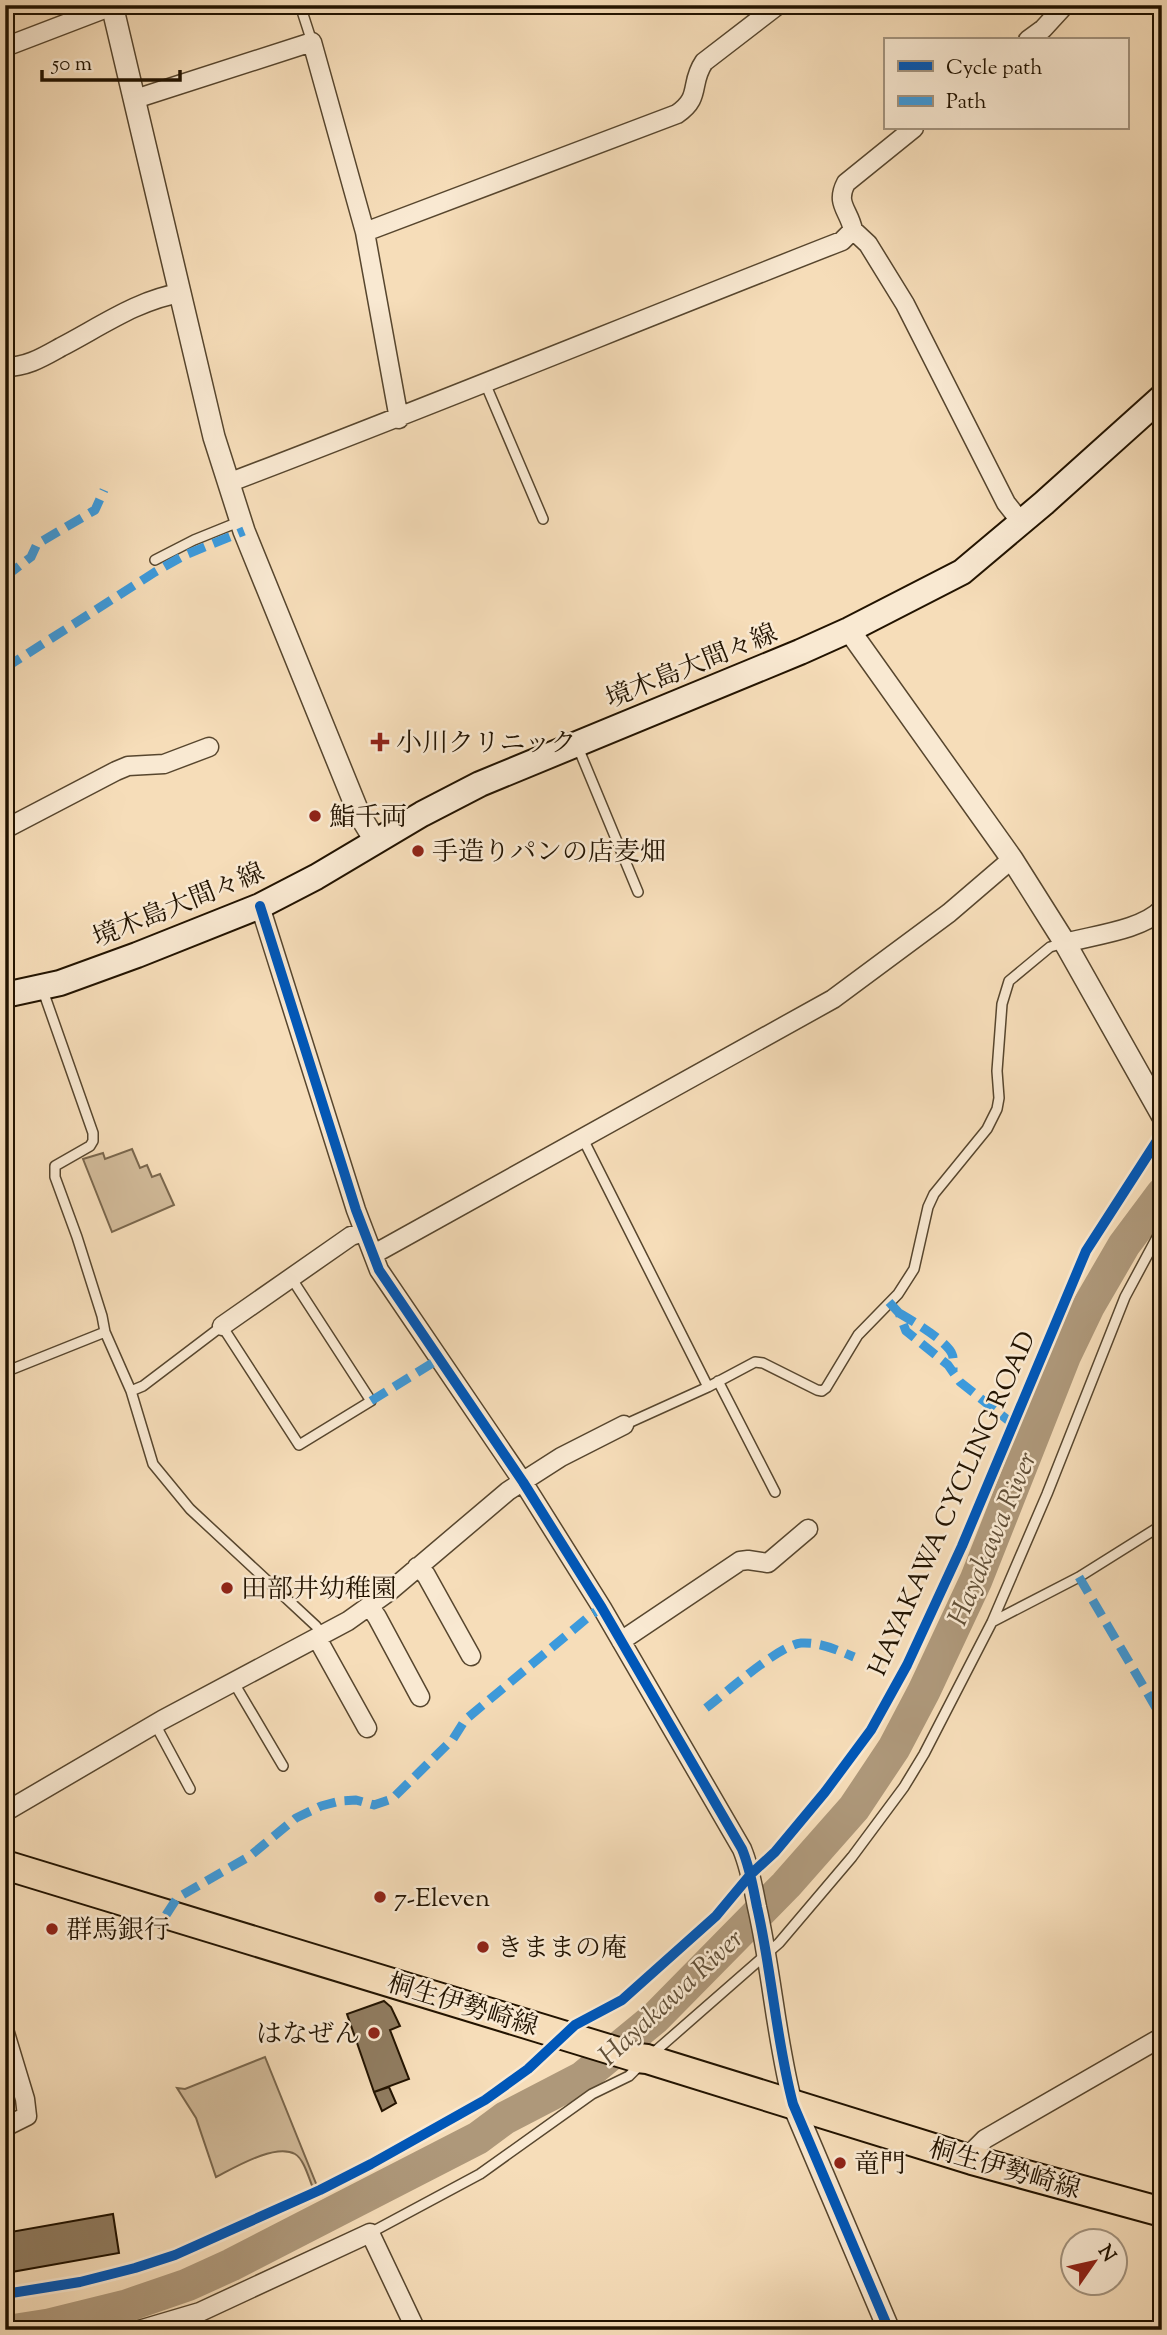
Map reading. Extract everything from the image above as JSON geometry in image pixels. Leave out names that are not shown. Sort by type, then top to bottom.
[{"type":"main road","name":"境木島大間々線","points":[[5,995],[43,988],[137,955],[260,906],[480,784],[849,630],[962,572],[1162,397]]},
{"type":"main road","name":"桐生伊勢崎線","points":[[5,1865],[972,2160],[1162,2212]]},
{"type":"street","points":[[365,232],[677,114],[693,99],[697,73],[704,62],[778,5]]},
{"type":"street","points":[[1031,38],[1065,5]]},
{"type":"street","points":[[5,47],[112,6],[214,437],[228,483],[359,814],[376,842]]},
{"type":"street","points":[[135,99],[312,42],[365,232],[398,419]]},
{"type":"street","points":[[912,130],[846,183],[841,192],[841,200],[853,230],[868,244],[905,303],[1006,503],[1021,522]]},
{"type":"street","points":[[228,483],[398,419],[842,241],[853,230]]},
{"type":"street","points":[[5,367],[27,365],[137,308],[170,294],[181,293]]},
{"type":"street","points":[[849,630],[1012,859],[1065,943],[1162,1115]]},
{"type":"street","points":[[5,829],[128,766],[163,764],[209,747]]},
{"type":"street","points":[[374,1254],[833,999],[949,913],[1012,859]]},
{"type":"street","points":[[260,906],[363,1232],[379,1270],[523,1482],[621,1641],[742,1849],[766,1950],[793,2104],[889,2330]]},
{"type":"street","points":[[1065,943],[1139,924],[1153,918],[1162,909]]},
{"type":"street","points":[[222,1325],[290,1276],[351,1236],[363,1232]]},
{"type":"street","points":[[5,1812],[155,1724],[370,1607],[508,1491],[561,1457],[624,1425]]},
{"type":"street","points":[[621,1641],[740,1561],[768,1563],[808,1529]]},
{"type":"street","points":[[417,1567],[426,1575],[471,1656]]},
{"type":"street","points":[[370,1607],[420,1697]]},
{"type":"street","points":[[319,1636],[367,1728]]},
{"type":"street","points":[[5,2033],[25,2099],[27,2116],[5,2127]]},
{"type":"street","points":[[972,2160],[976,2148],[985,2139],[1162,2037]]},
{"type":"street","points":[[139,2330],[200,2312],[370,2233],[416,2330]]},
{"type":"lane","points":[[300,5],[312,42]]},
{"type":"lane","points":[[485,383],[543,519]]},
{"type":"lane","points":[[155,560],[194,540],[241,521]]},
{"type":"lane","points":[[576,744],[638,892]]},
{"type":"lane","points":[[624,1425],[760,1361],[817,1390],[826,1388],[858,1335],[898,1294],[914,1269],[928,1208],[934,1194],[993,1120],[999,1098],[997,1070],[1002,1004],[1009,981],[1050,947],[1065,943]]},
{"type":"lane","points":[[43,988],[93,1133],[90,1146],[60,1161],[53,1171],[77,1237],[105,1332],[131,1391],[153,1464],[190,1509],[316,1626],[319,1636]]},
{"type":"lane","points":[[583,1139],[708,1387]]},
{"type":"lane","points":[[370,2233],[480,2174],[592,2094],[629,2076],[643,2059],[766,1950],[852,1857],[904,1787],[924,1754],[992,1622],[1047,1494],[1125,1297],[1162,1228]]},
{"type":"lane","points":[[131,1391],[143,1386],[222,1325],[299,1445],[371,1401],[290,1276]]},
{"type":"lane","points":[[5,1372],[105,1332]]},
{"type":"lane","points":[[718,1381],[775,1492]]},
{"type":"lane","points":[[992,1622],[1079,1577],[1162,1525]]},
{"type":"lane","points":[[234,1683],[283,1766]]},
{"type":"lane","points":[[155,1724],[190,1789]]},
{"type":"shaded area","points":[[132,1149],[140,1168],[147,1165],[152,1177],[160,1174],[174,1205],[112,1232],[83,1159],[103,1153],[105,1159]]},
{"type":"shaded area","points":[[265,2057],[317,2186],[313,2188],[301,2160],[287,2151],[255,2158],[216,2177],[196,2118],[177,2088],[185,2089]]},
{"type":"building","points":[[384,2001],[391,2007],[400,2026],[390,2030],[409,2079],[374,2092],[347,2014]]},
{"type":"building","points":[[389,2087],[396,2103],[382,2111],[374,2092]]},
{"type":"building","points":[[113,2214],[119,2253],[6,2273],[5,2233]]},
{"type":"waterway","name":"Hayakawa River","points":[[17,2330],[126,2306],[187,2285],[231,2265],[478,2138],[505,2118],[582,2078],[655,2018],[786,1885],[854,1808],[894,1748],[976,1580],[1065,1355],[1088,1307],[1124,1245],[1162,1194]]},
{"type":"marked path","points":[[5,577],[31,557],[37,544],[95,510],[104,490]]},
{"type":"marked path","points":[[5,668],[155,572],[185,555],[244,531]]},
{"type":"marked path","points":[[889,1302],[899,1313],[906,1331],[948,1365],[960,1382],[1014,1425]]},
{"type":"marked path","points":[[899,1313],[928,1331],[949,1349],[953,1358],[953,1371]]},
{"type":"marked path","points":[[371,1401],[439,1359]]},
{"type":"marked path","points":[[1079,1577],[1162,1718]]},
{"type":"marked path","points":[[166,1915],[177,1898],[250,1856],[296,1818],[321,1806],[340,1801],[356,1800],[374,1805],[392,1799],[453,1739],[465,1720],[602,1608]]},
{"type":"marked path","points":[[706,1708],[767,1660],[791,1646],[801,1643],[815,1644],[854,1657]]},
{"type":"cycle path","points":[[260,906],[356,1210],[379,1270],[523,1482],[602,1608],[742,1849],[762,1932],[782,2055],[793,2104],[889,2330]]},
{"type":"cycle path","name":"HAYAKAWA CYCLING ROAD","points":[[5,2294],[80,2282],[175,2255],[320,2190],[371,2164],[485,2100],[528,2069],[575,2025],[622,2000],[716,1916],[751,1874],[775,1852],[825,1792],[871,1730],[907,1665],[962,1546],[1086,1251],[1162,1133]]},
{"type":"place","name":"小川クリニック","points":[[380,742]]},
{"type":"place","name":"鮨千両","points":[[315,816]]},
{"type":"place","name":"手造りパンの店麦畑","points":[[418,851]]},
{"type":"place","name":"田部井幼稚園","points":[[227,1588]]},
{"type":"place","name":"7-Eleven","points":[[380,1897]]},
{"type":"place","name":"群馬銀行","points":[[52,1929]]},
{"type":"place","name":"きままの庵","points":[[483,1947]]},
{"type":"place","name":"はなぜん","points":[[374,2033]]},
{"type":"place","name":"竜門","points":[[840,2163]]}]
